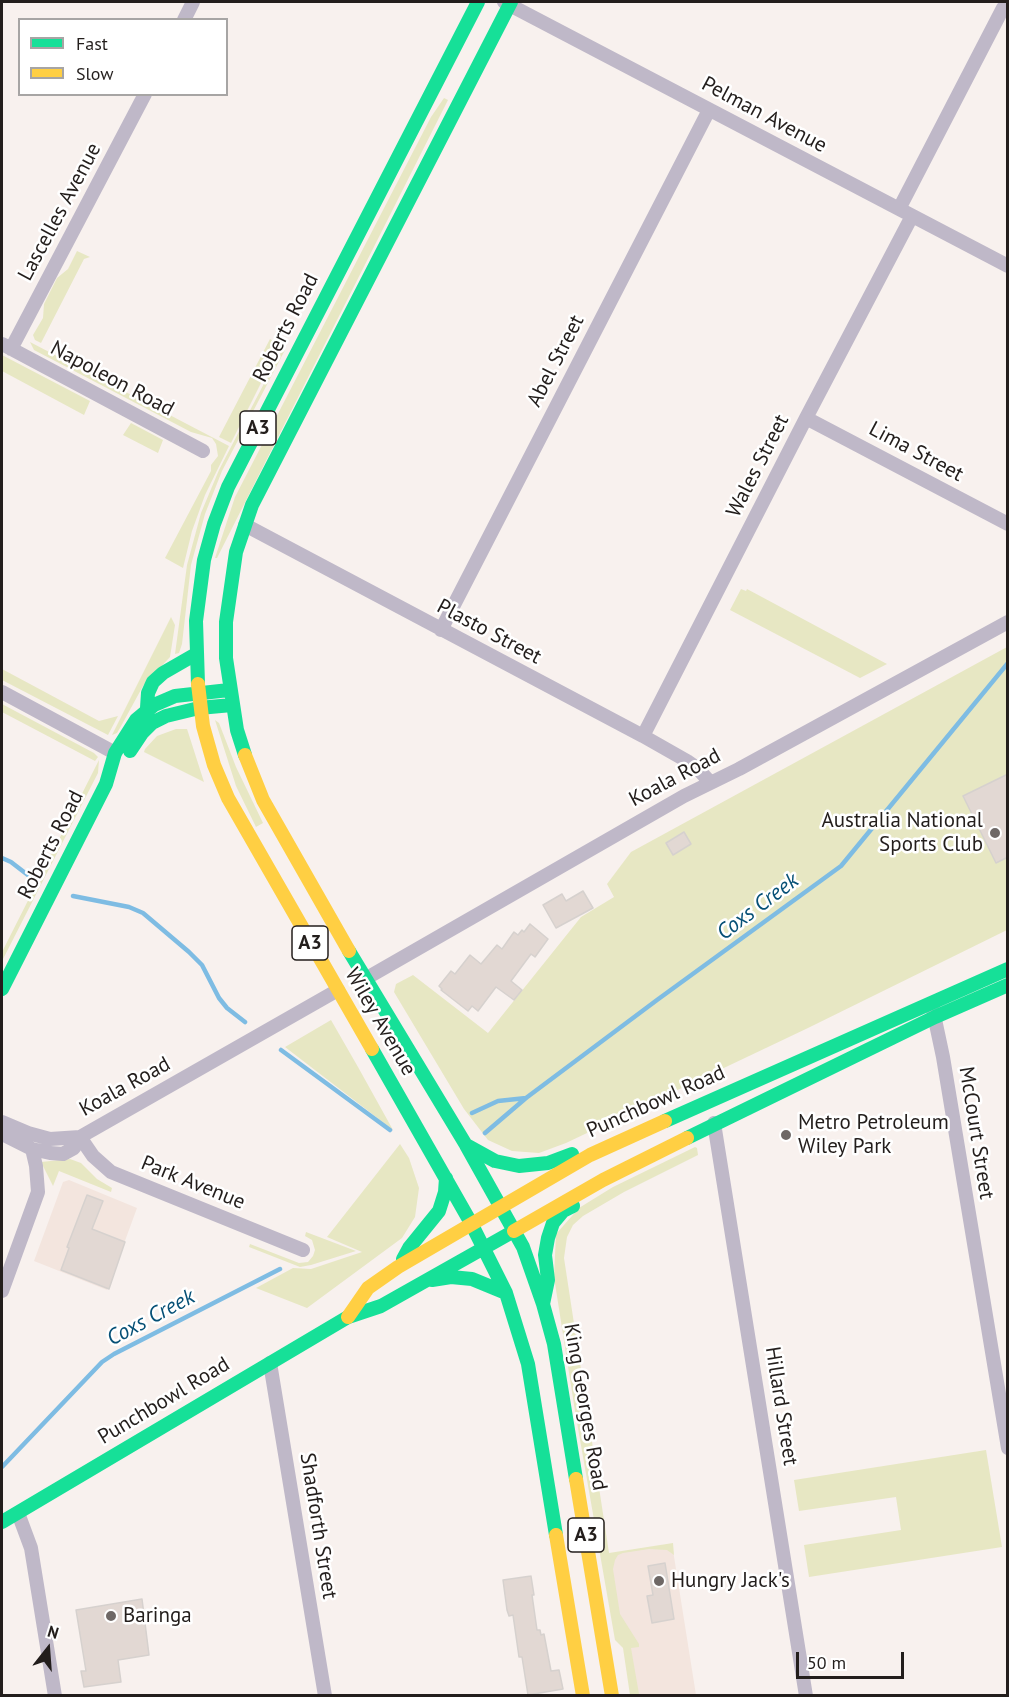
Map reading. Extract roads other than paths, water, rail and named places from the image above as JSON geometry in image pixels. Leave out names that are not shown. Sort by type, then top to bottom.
[{"type":"main road","name":"Roberts Road","points":[[200,708],[196,621],[204,560],[228,487],[478,2]]},
{"type":"main road","name":"A3","points":[[232,705],[226,664],[226,622],[231,579],[244,525],[272,462],[507,3]]},
{"type":"main road","points":[[147,708],[148,693],[153,682],[163,673],[196,654]]},
{"type":"main road","name":"Roberts Road","points":[[2,989],[106,784],[115,753],[135,720],[147,708],[175,696],[230,690]]},
{"type":"main road","name":"Roberts Road","points":[[106,784],[126,759],[142,733],[152,723],[166,716],[200,708],[232,705]]},
{"type":"main road","name":"Wiley Avenue","points":[[232,705],[247,761],[264,800],[365,979],[466,1145],[499,1207]]},
{"type":"main road","name":"Wiley Avenue","points":[[200,708],[214,765],[228,798],[471,1223]]},
{"type":"main road","name":"Punchbowl Road","points":[[348,1317],[368,1288],[471,1223],[590,1155],[1008,969]]},
{"type":"main road","name":"Punchbowl Road","points":[[2,1522],[348,1317],[381,1306],[603,1180],[714,1123],[935,1017],[1008,985]]},
{"type":"main road","points":[[466,1145],[495,1161],[519,1166],[548,1163],[572,1154],[590,1155]]},
{"type":"main road","points":[[398,1268],[409,1248],[439,1211],[445,1192],[446,1178]]},
{"type":"main road","points":[[543,1304],[548,1280],[546,1246],[553,1223],[563,1211],[587,1197],[603,1180]]},
{"type":"main road","name":"King Georges Road","points":[[499,1207],[523,1247],[543,1304],[560,1375],[612,1695]]},
{"type":"main road","name":"A3","points":[[471,1223],[506,1293],[528,1364],[583,1695]]},
{"type":"main road","points":[[423,1282],[451,1277],[472,1279],[506,1293]]},
{"type":"street","points":[[185,18],[193,2]]},
{"type":"street","name":"Pelman Avenue","points":[[507,3],[1008,266]]},
{"type":"street","name":"Wales Street","points":[[643,736],[806,418],[906,212],[1000,7]]},
{"type":"street","name":"Lascelles Avenue","points":[[6,347],[144,96]]},
{"type":"street","name":"Abel Street","points":[[441,630],[709,111]]},
{"type":"street","name":"Napoleon Road","points":[[6,347],[203,451]]},
{"type":"street","name":"Lima Street","points":[[806,418],[1008,524]]},
{"type":"street","name":"Plasto Street","points":[[244,525],[643,736],[687,761],[710,782]]},
{"type":"street","name":"Koala Road","points":[[365,979],[562,864],[1008,622]]},
{"type":"street","points":[[2,692],[115,753]]},
{"type":"street","name":"Koala Road","points":[[32,1149],[50,1154],[63,1154],[74,1148],[80,1137],[338,990]]},
{"type":"street","name":"McCourt Street","points":[[931,1002],[1008,1448]]},
{"type":"street","points":[[2,1122],[50,1139],[80,1137]]},
{"type":"street","name":"Hillard Street","points":[[714,1123],[806,1695]]},
{"type":"street","points":[[2,1134],[32,1149],[38,1192],[2,1291]]},
{"type":"street","name":"Park Avenue","points":[[80,1137],[93,1156],[111,1172],[303,1250]]},
{"type":"street","name":"Shadforth Street","points":[[270,1363],[325,1695]]},
{"type":"street","points":[[18,1513],[31,1548],[55,1695]]},
{"type":"waterway","name":"Coxs Creek","points":[[485,1133],[526,1098],[841,866],[1008,663]]},
{"type":"waterway","points":[[2,858],[33,879]]},
{"type":"waterway","points":[[73,896],[129,907],[143,913],[202,965],[219,998],[227,1008],[245,1022]]},
{"type":"waterway","points":[[281,1050],[390,1130]]},
{"type":"waterway","points":[[472,1113],[498,1101],[526,1098]]},
{"type":"waterway","name":"Coxs Creek","points":[[2,1467],[102,1362],[280,1269]]},
{"type":"place","name":"Australia National Sports Club","points":[[995,833]]},
{"type":"place","name":"Metro Petroleum Wiley Park","points":[[786,1135]]},
{"type":"place","name":"Hungry Jack's","points":[[659,1581]]},
{"type":"place","name":"Baringa","points":[[111,1616]]}]
